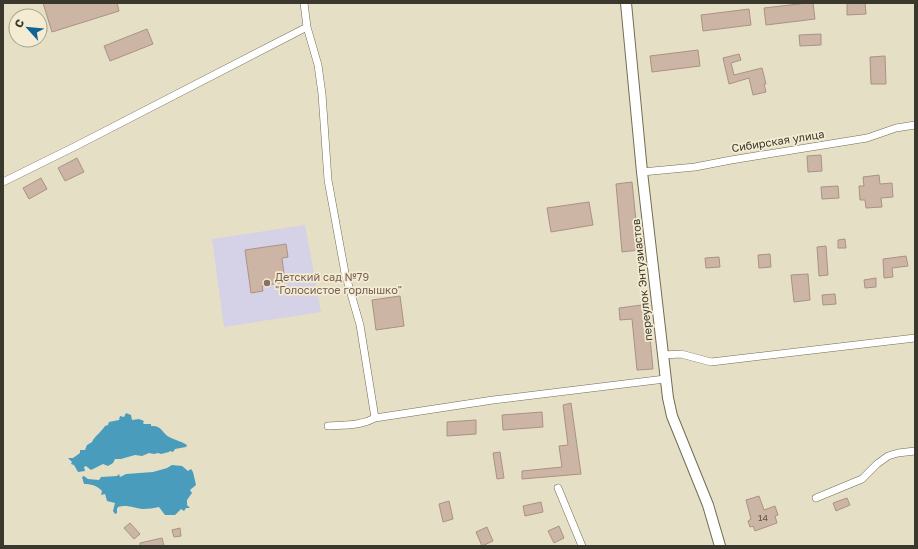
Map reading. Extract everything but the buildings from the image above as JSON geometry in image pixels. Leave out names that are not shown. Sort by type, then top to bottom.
[{"type":"main road","name":"переулок Энтузиастов","points":[[626,3],[642,172],[665,379],[672,416],[702,490],[720,546]]},
{"type":"street","points":[[304,3],[307,27],[318,65],[322,94],[328,180],[345,273],[360,326],[376,418]]},
{"type":"street","points":[[3,182],[307,27]]},
{"type":"street","name":"Сибирская улица","points":[[642,172],[695,167],[867,138],[896,128],[915,125]]},
{"type":"street","points":[[663,355],[681,354],[711,362],[915,338]]},
{"type":"street","points":[[328,426],[357,425],[367,423],[376,418],[493,400],[665,379]]},
{"type":"street","points":[[816,498],[862,479],[877,464],[888,456],[915,451]]},
{"type":"street","points":[[558,488],[582,546]]},
{"type":"shaded area","name":"Детский сад №79 \"Голосистое горлышко\"","points":[[305,225],[321,312],[224,327],[212,239]]},
{"type":"water","points":[[126,413],[131,415],[132,420],[139,419],[144,421],[144,424],[151,424],[151,426],[160,428],[169,437],[187,445],[186,447],[175,449],[173,452],[170,451],[161,454],[149,453],[142,456],[135,455],[115,459],[113,463],[108,466],[103,464],[91,470],[86,466],[84,467],[85,471],[78,472],[68,458],[73,458],[80,453],[80,450],[85,450],[87,445],[92,442],[109,422],[119,420],[120,416],[124,417]]},
{"type":"water","points":[[172,465],[182,466],[188,471],[191,469],[196,485],[190,490],[192,493],[187,500],[187,505],[190,508],[186,508],[184,511],[181,509],[175,515],[165,515],[159,507],[143,509],[130,506],[118,507],[117,513],[115,514],[113,511],[115,503],[107,501],[105,494],[101,495],[102,491],[98,487],[84,484],[82,477],[84,476],[88,479],[99,480],[101,477],[117,476],[119,474],[120,477],[126,474],[153,472]]},
{"type":"place","name":"Детский сад №79 \"Голосистое горлышко\"","points":[[267,283]]}]
